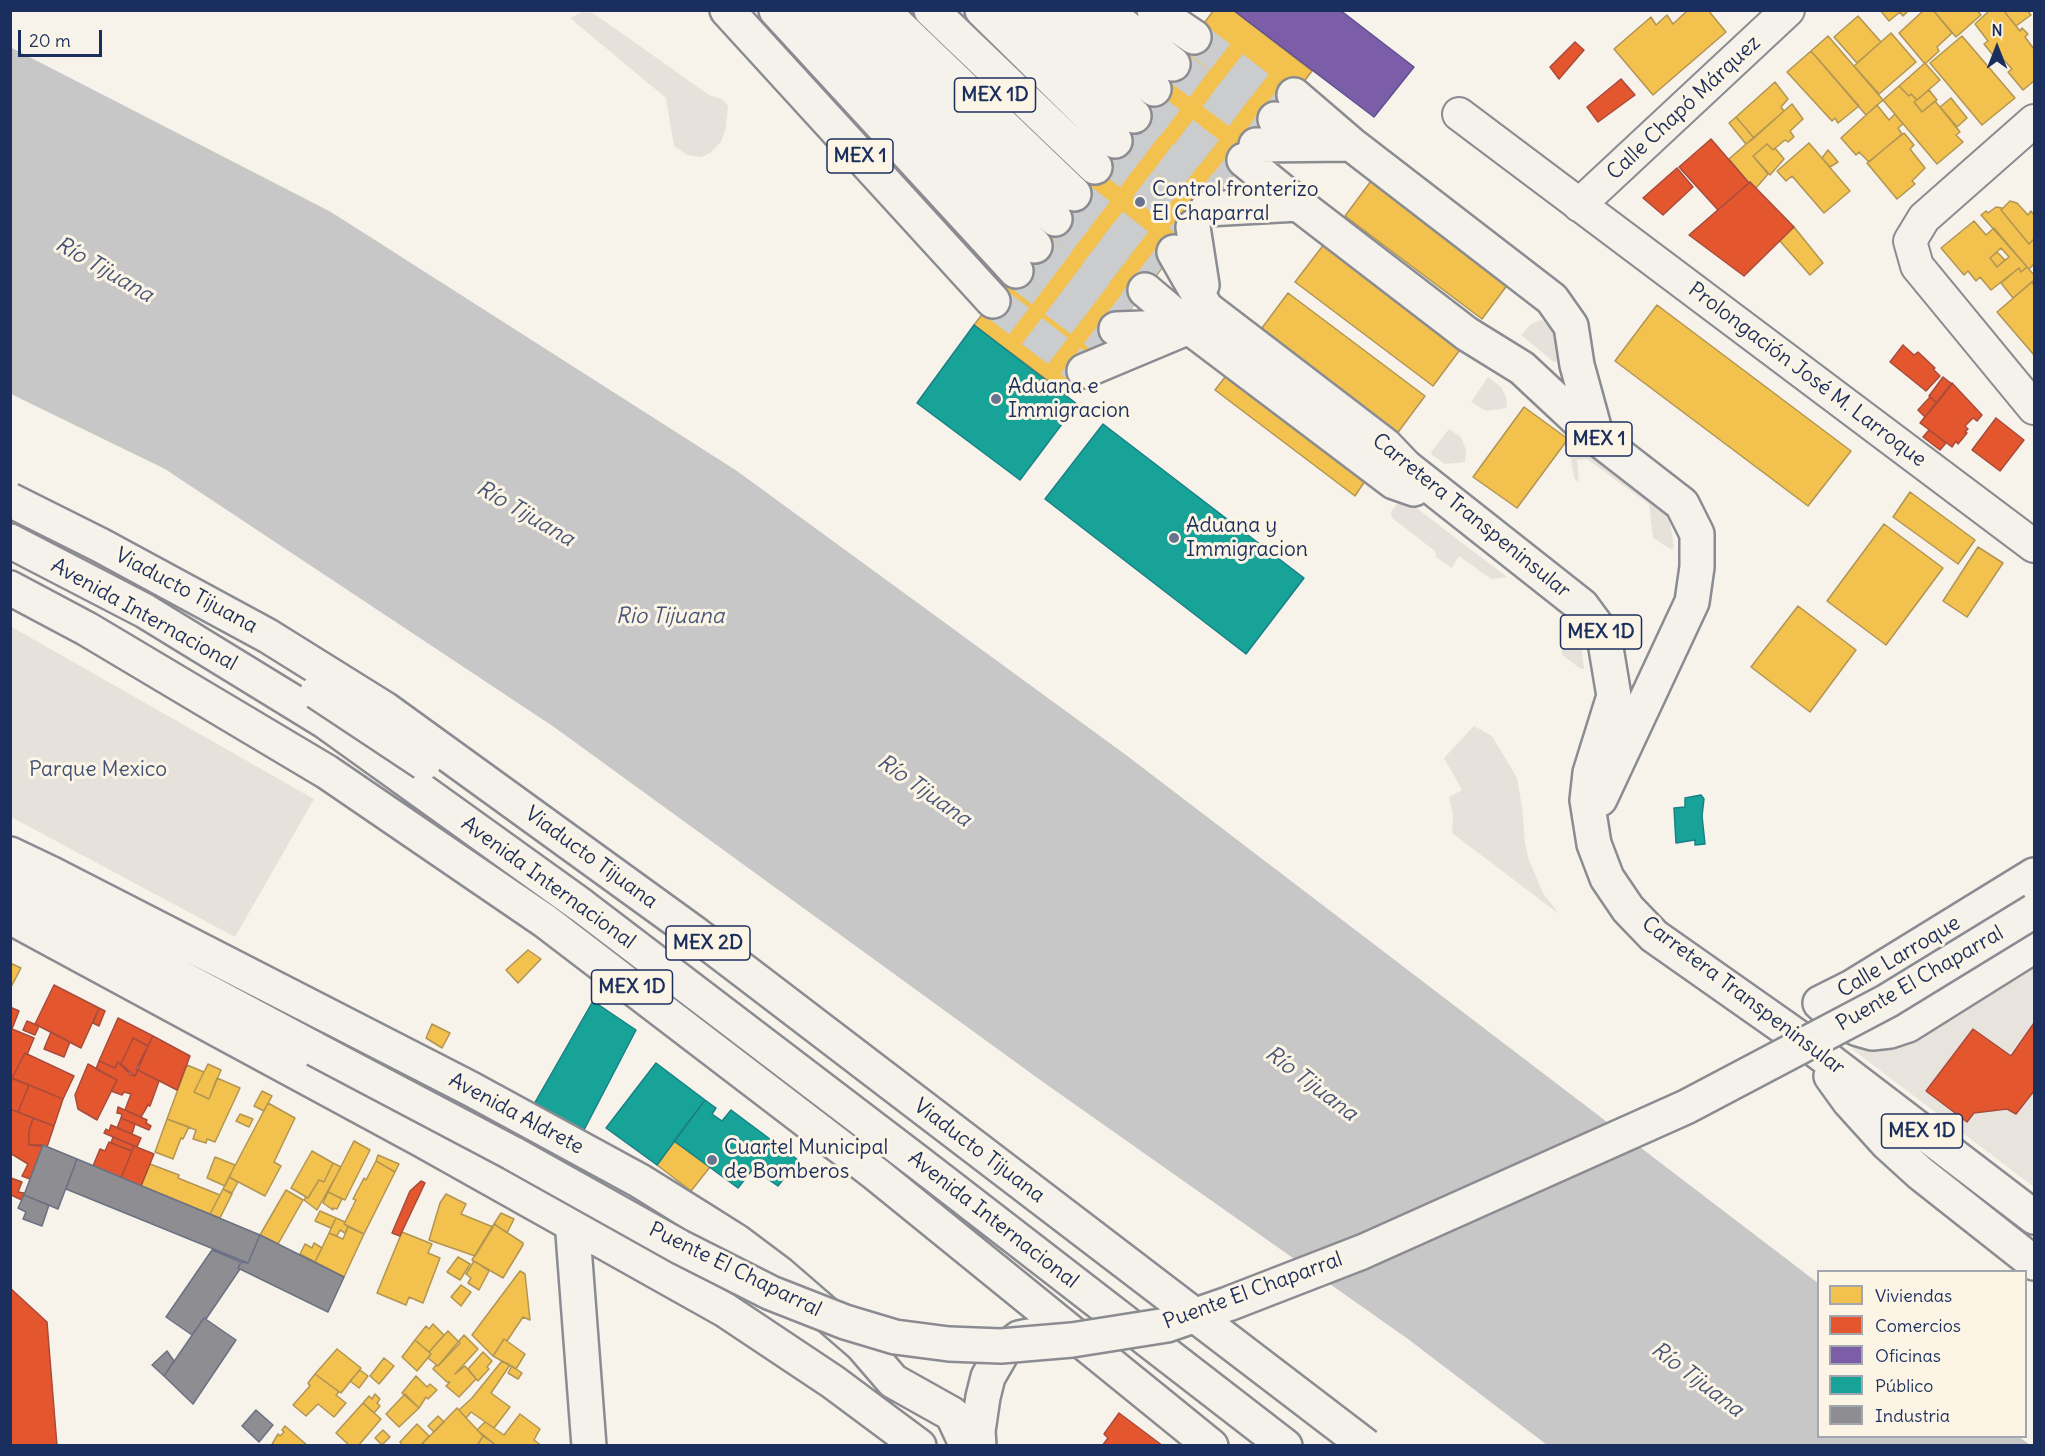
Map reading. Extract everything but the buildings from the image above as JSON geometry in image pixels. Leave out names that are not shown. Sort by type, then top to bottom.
[{"type":"main road","name":"MEX 1","points":[[727,10],[1103,154]]},
{"type":"main road","name":"MEX 1","points":[[752,10],[1103,154]]},
{"type":"main road","name":"MEX 1","points":[[776,10],[1103,154]]},
{"type":"main road","name":"MEX 1","points":[[794,10],[1103,154]]},
{"type":"main road","name":"MEX 1","points":[[806,10],[1103,154]]},
{"type":"main road","points":[[819,10],[1103,154]]},
{"type":"main road","points":[[840,10],[1103,154]]},
{"type":"main road","points":[[861,10],[1103,154]]},
{"type":"main road","points":[[882,10],[1103,154]]},
{"type":"main road","name":"MEX 1D","points":[[906,10],[1103,154]]},
{"type":"main road","points":[[931,10],[1103,154]]},
{"type":"main road","points":[[954,10],[1103,154]]},
{"type":"main road","points":[[982,10],[1103,154]]},
{"type":"main road","points":[[1001,10],[1103,154]]},
{"type":"main road","points":[[1023,10],[1103,154]]},
{"type":"main road","points":[[1036,10],[1103,154]]},
{"type":"main road","points":[[1061,10],[1103,154]]},
{"type":"main road","points":[[1087,10],[1103,154]]},
{"type":"main road","points":[[1103,154],[1104,10]]},
{"type":"main road","points":[[1103,154],[1132,10]]},
{"type":"main road","points":[[1103,154],[1154,10]]},
{"type":"main road","name":"MEX 1","points":[[1190,231],[1351,144]]},
{"type":"main road","name":"MEX 1","points":[[1190,231],[1351,144]]},
{"type":"main road","name":"MEX 1","points":[[1351,144],[1552,299],[1572,326],[1577,365],[1597,438]]},
{"type":"main road","name":"MEX 1","points":[[1190,231],[1298,204],[1467,334],[1522,368],[1597,438],[1682,504],[1697,534],[1697,567],[1692,602],[1600,798],[1591,826]]},
{"type":"main road","points":[[1190,231],[1298,204]]},
{"type":"main road","points":[[1190,231],[1197,317]]},
{"type":"main road","points":[[1190,231],[1197,317]]},
{"type":"main road","points":[[1190,231],[1197,317]]},
{"type":"main road","name":"Carretera Transpeninsular","points":[[1190,231],[1197,317],[1394,482],[1450,501],[1582,606],[1604,636],[1614,696],[1590,773],[1587,800],[1594,844],[1607,878],[1628,909],[1654,936],[1809,1045],[2034,1217]]},
{"type":"main road","name":"Viaducto Tijuana","points":[[10,500],[100,545],[268,636],[385,709],[697,935],[1366,1446]]},
{"type":"main road","name":"Viaducto Tijuana","points":[[10,524],[109,573],[265,657],[438,772],[624,904],[1342,1446]]},
{"type":"main road","name":"Avenida Internacional","points":[[10,542],[145,611],[326,722],[582,906],[910,1155],[1285,1446]]},
{"type":"main road","name":"Avenida Internacional","points":[[10,588],[87,629],[327,772],[545,921],[876,1174],[1070,1329],[1211,1446]]},
{"type":"main road","name":"Avenida Aldrete","points":[[10,854],[471,1089],[640,1181],[736,1241],[862,1345],[893,1381],[952,1414],[967,1446]]},
{"type":"main road","name":"Calle Larroque","points":[[2034,875],[1852,987],[1820,1003],[1839,1020],[1858,1029],[1872,1033],[1890,1031],[1908,1025],[2034,946]]},
{"type":"main road","name":"Puente El Chaparral","points":[[10,886],[512,1153],[680,1247],[771,1293],[845,1322],[895,1337],[949,1344],[1001,1346],[1072,1340],[1167,1325],[1362,1252],[1686,1107],[1887,1001],[2034,911]]},
{"type":"main road","points":[[10,917],[422,1140],[725,1310],[834,1382],[919,1446]]},
{"type":"main road","points":[[1809,1045],[1849,1101],[1887,1143],[1920,1173],[2033,1261]]},
{"type":"main road","points":[[568,1143],[589,1446]]},
{"type":"main road","points":[[979,1446],[978,1431],[988,1377],[1003,1351],[1019,1338],[1070,1329]]},
{"type":"street","name":"Calle Chapó Márquez","points":[[1579,205],[1788,10]]},
{"type":"street","name":"Prolongación José M. Larroque","points":[[1459,114],[2034,546]]},
{"type":"street","points":[[2034,121],[1924,218],[1910,241],[1917,266],[2034,408]]},
{"type":"shaded area","points":[[2034,965],[2034,1187],[1852,1049],[1873,1036]]},
{"type":"green space","points":[[582,12],[593,13],[709,95],[722,99],[728,106],[726,128],[721,142],[710,153],[701,157],[687,155],[674,146],[666,98],[570,18]]},
{"type":"green space","points":[[1541,320],[1552,325],[1556,332],[1558,361],[1554,362],[1521,335],[1531,324]]},
{"type":"green space","points":[[1488,377],[1501,387],[1506,397],[1507,408],[1486,411],[1471,402]]},
{"type":"green space","points":[[1449,429],[1461,437],[1466,450],[1465,462],[1445,464],[1432,455],[1431,452]]},
{"type":"green space","points":[[1567,435],[1666,508],[1674,547],[1672,550],[1653,538],[1649,504],[1587,459],[1577,460],[1579,483],[1574,478]]},
{"type":"green space","points":[[1402,497],[1507,577],[1491,579],[1459,556],[1452,568],[1436,557],[1435,551],[1392,518],[1391,512]]},
{"type":"green space","name":"Parque Mexico","points":[[10,626],[314,799],[235,937],[11,817]]},
{"type":"green space","points":[[1575,628],[1579,631],[1584,669],[1562,655],[1560,631]]},
{"type":"green space","points":[[1474,726],[1492,736],[1517,778],[1529,860],[1543,893],[1559,914],[1452,833],[1453,815],[1449,797],[1462,790],[1444,758]]},
{"type":"water","name":"Rio Tijuana","points":[[10,47],[331,212],[737,471],[1126,755],[1817,1282],[1817,1438],[2021,1438],[2030,1445],[1547,1445],[1408,1339],[1043,1082],[554,727],[165,469],[11,394]]},
{"type":"tunnel","points":[[1194,37],[1284,107]]},
{"type":"tunnel","points":[[1173,64],[1265,132]]},
{"type":"tunnel","points":[[1144,103],[1235,173]]},
{"type":"tunnel","points":[[1124,128],[1216,197]]},
{"type":"tunnel","points":[[1104,154],[1151,190],[1193,227]]},
{"type":"tunnel","points":[[1074,194],[1164,265]]},
{"type":"tunnel","points":[[1055,219],[1145,290]]},
{"type":"tunnel","points":[[1035,246],[1126,316]]},
{"type":"tunnel","points":[[1016,271],[1107,341]]},
{"type":"tunnel","points":[[993,301],[1084,371]]},
{"type":"place","name":"Control fronterizo El Chaparral","points":[[1140,202]]},
{"type":"place","name":"Aduana e Immigracion","points":[[996,399]]},
{"type":"place","name":"Aduana y Immigracion","points":[[1174,538]]},
{"type":"place","name":"Cuartel Municipal de Bomberos","points":[[712,1160]]},
{"type":"water label","name":"Río Tijuana","points":[[104,270]]},
{"type":"water label","name":"Río Tijuana","points":[[525,514]]},
{"type":"water label","name":"Río Tijuana","points":[[924,791]]},
{"type":"water label","name":"Río Tijuana","points":[[1311,1084]]},
{"type":"water label","name":"Río Tijuana","points":[[1697,1380]]}]
